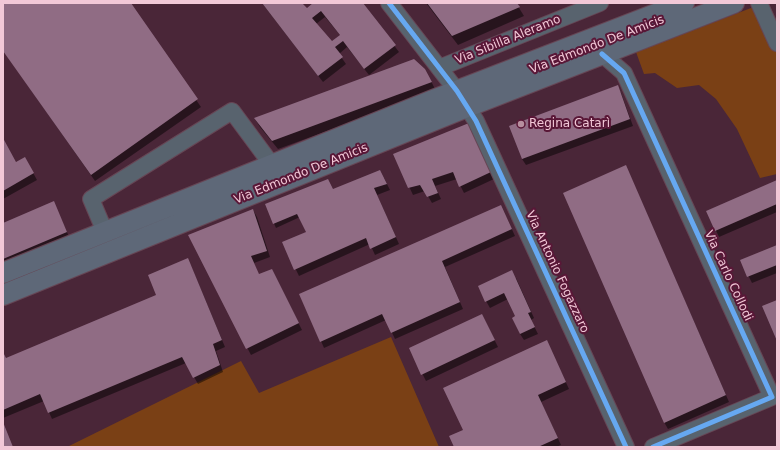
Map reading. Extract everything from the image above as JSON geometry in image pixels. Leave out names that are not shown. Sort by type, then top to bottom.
[{"type":"main road","name":"Via Edmondo De Amicis","points":[[3,295],[684,3]]},
{"type":"main road","name":"Via Edmondo De Amicis","points":[[3,273],[272,165],[462,99],[602,54],[734,3]]},
{"type":"street","name":"Via Antonio Fogazzaro","points":[[388,3],[462,99],[481,130],[626,447]]},
{"type":"street","name":"Via Sibilla Aleramo","points":[[439,68],[571,8],[600,3]]},
{"type":"street","points":[[759,3],[777,43]]},
{"type":"street","name":"Via Carlo Collodi","points":[[602,54],[624,73],[772,397],[653,447]]},
{"type":"street","points":[[105,232],[91,199],[232,111],[272,165]]},
{"type":"shaded area","points":[[751,8],[756,10],[777,53],[777,174],[760,178],[737,129],[716,99],[699,85],[677,88],[655,73],[644,74],[636,52]]},
{"type":"shaded area","points":[[391,337],[439,447],[67,447],[241,361],[259,393]]},
{"type":"building","points":[[3,3],[131,3],[198,99],[91,175],[3,51]]},
{"type":"building","points":[[262,3],[302,3],[307,8],[313,3],[363,3],[396,45],[364,69],[343,41],[335,47],[343,57],[318,76]],"holes":[[[321,11],[340,35],[332,41],[312,18]]]},
{"type":"building","points":[[427,3],[517,3],[520,7],[452,36]]},
{"type":"building","points":[[414,59],[425,69],[432,82],[272,141],[254,118]]},
{"type":"building","points":[[618,85],[630,119],[522,159],[509,126]]},
{"type":"building","points":[[469,123],[491,172],[459,187],[453,172],[432,179],[438,193],[427,197],[420,185],[408,188],[393,154]]},
{"type":"building","points":[[3,138],[16,162],[25,157],[34,173],[3,191]]},
{"type":"building","points":[[626,165],[726,395],[664,423],[563,193]]},
{"type":"building","points":[[380,170],[387,184],[374,188],[396,237],[370,249],[366,238],[294,270],[282,242],[306,232],[297,214],[273,224],[265,204],[328,179],[333,189]]},
{"type":"building","points":[[777,180],[777,204],[715,231],[706,211]]},
{"type":"building","points":[[54,201],[67,232],[3,259],[3,223]]},
{"type":"building","points":[[501,205],[512,229],[442,261],[460,302],[391,333],[382,314],[320,342],[299,294]]},
{"type":"building","points":[[253,209],[267,251],[251,256],[259,274],[272,269],[299,323],[246,349],[188,235]]},
{"type":"building","points":[[777,245],[777,265],[747,277],[740,260]]},
{"type":"building","points":[[188,258],[222,340],[213,344],[220,365],[193,378],[182,357],[48,413],[40,394],[3,410],[3,352],[6,358],[156,295],[148,275]]},
{"type":"building","points":[[512,270],[531,312],[528,313],[535,327],[520,334],[512,318],[515,316],[504,293],[485,302],[478,286]]},
{"type":"building","points":[[777,300],[777,341],[762,306]]},
{"type":"building","points":[[482,314],[495,340],[421,375],[409,348]]},
{"type":"building","points":[[547,340],[566,382],[538,395],[558,438],[538,447],[454,447],[449,436],[463,430],[443,388]]},
{"type":"building","points":[[3,422],[13,447],[3,447]]},
{"type":"cycle path","points":[[389,3],[457,91],[476,121],[626,447]]},
{"type":"cycle path","points":[[602,54],[624,73],[772,397],[653,447]]},
{"type":"place","name":"Regina Catarì","points":[[521,124]]}]
